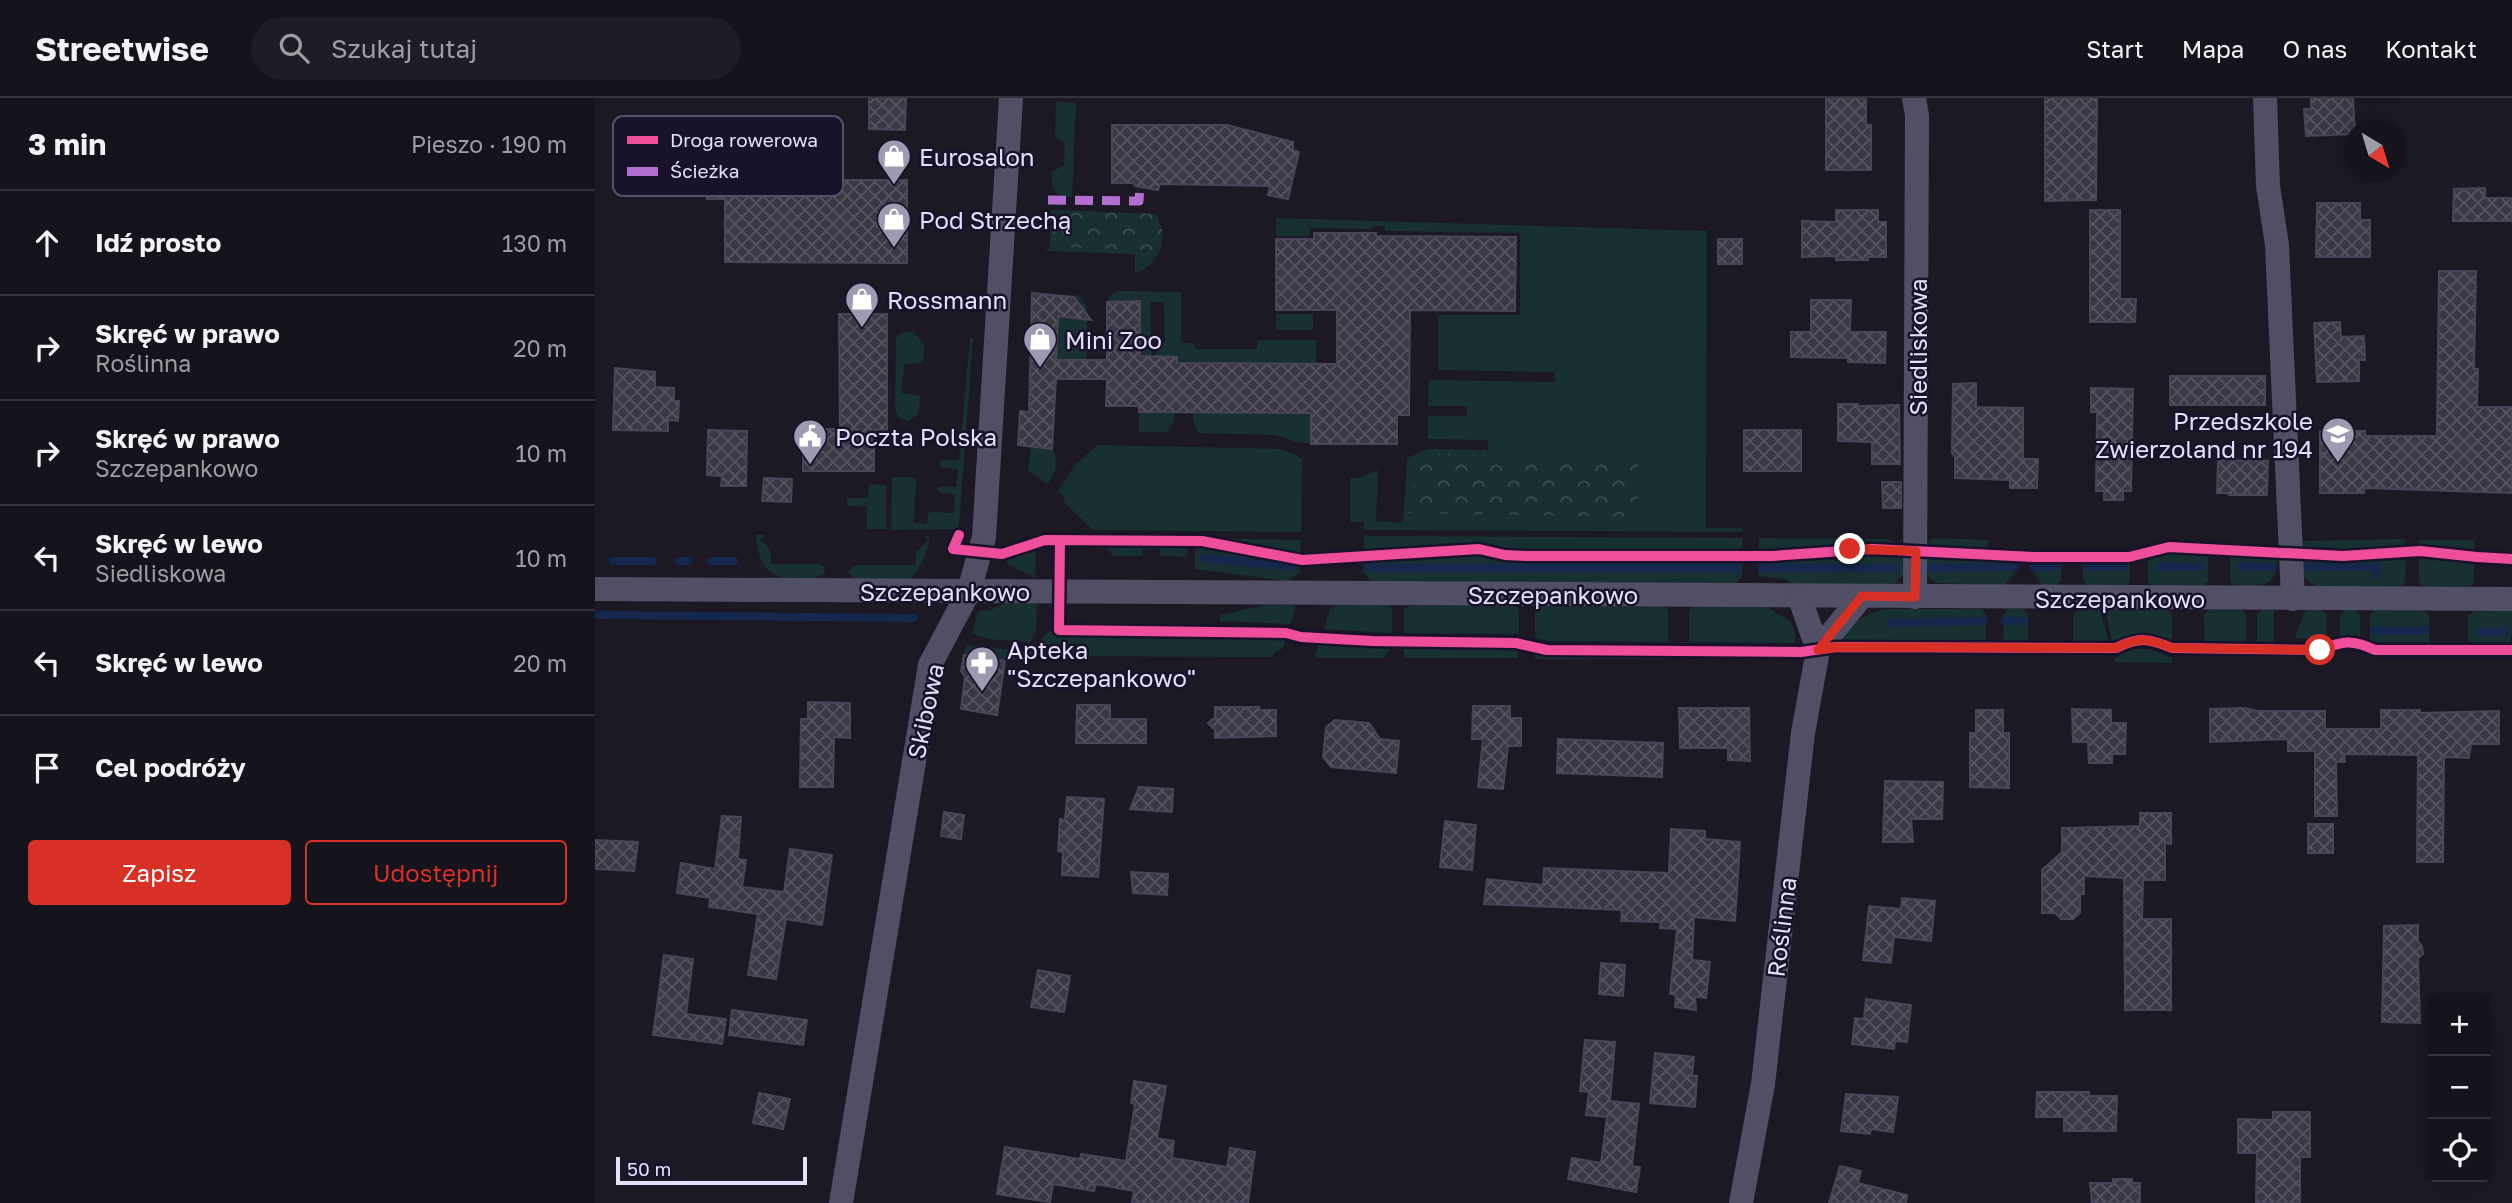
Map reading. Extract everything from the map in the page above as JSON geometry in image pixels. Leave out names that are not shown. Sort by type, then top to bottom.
[{"type":"street","name":"Skibowa","points":[[841,1203],[930,665],[969,591],[984,537],[1011,98]]},
{"type":"street","name":"Siedliskowa","points":[[1914,98],[1917,116],[1915,597]]},
{"type":"street","points":[[2265,98],[2267,186],[2277,245],[2293,598]]},
{"type":"street","name":"Szczepankowo","points":[[595,589],[2512,599]]},
{"type":"street","name":"Roślinna","points":[[1799,596],[1818,650]]},
{"type":"street","name":"Roślinna","points":[[1741,1203],[1763,1084],[1803,733],[1818,650],[1862,596]]},
{"type":"green space","points":[[1056,102],[1076,103],[1072,197],[1060,196],[1052,188],[1052,172],[1064,165],[1065,143],[1055,137]]},
{"type":"green space","points":[[1051,210],[1156,214],[1163,232],[1160,251],[1050,247]]},
{"type":"green space","points":[[1276,218],[1707,231],[1706,528],[1742,528],[1742,532],[1364,530],[1364,522],[1350,522],[1350,478],[1359,478],[1378,470],[1376,521],[1403,523],[1407,458],[1428,449],[1488,450],[1488,440],[1428,439],[1428,416],[1467,416],[1467,406],[1428,406],[1429,380],[1555,382],[1555,372],[1438,370],[1438,315],[1520,315],[1520,233],[1385,231],[1385,226],[1372,226],[1372,229],[1310,228],[1309,236],[1276,236]]},
{"type":"green space","points":[[1050,247],[1160,251],[1150,265],[1135,274],[1135,254],[1045,251]]},
{"type":"green space","points":[[1117,291],[1181,292],[1181,343],[1194,343],[1195,349],[1257,349],[1258,340],[1316,340],[1316,363],[1177,363],[1177,357],[1156,356],[1157,342],[1165,342],[1164,302],[1150,302],[1152,363],[1140,363],[1140,302],[1107,302]]},
{"type":"green space","points":[[1078,294],[1087,308],[1086,370],[1081,379],[1082,360],[1056,360],[1057,316],[1080,318],[1081,306],[1074,297]]},
{"type":"green space","points":[[1276,314],[1313,314],[1313,330],[1276,330]]},
{"type":"green space","points":[[904,332],[913,332],[924,344],[923,363],[904,364],[901,393],[920,396],[918,414],[908,421],[899,418],[895,408],[896,338]]},
{"type":"green space","points":[[970,338],[973,338],[959,526],[956,529],[891,530],[892,477],[914,477],[916,480],[914,523],[927,524],[928,514],[931,512],[954,513],[955,494],[940,493],[937,489],[941,486],[956,487],[958,469],[941,468],[940,462],[959,460]]},
{"type":"green space","points":[[1139,412],[1174,412],[1174,420],[1167,432],[1139,432]]},
{"type":"green space","points":[[1193,413],[1311,413],[1311,444],[1276,435],[1199,433]]},
{"type":"green space","points":[[1097,445],[1279,449],[1292,453],[1302,459],[1301,532],[1093,530],[1065,503],[1063,495],[1058,491],[1074,466]]},
{"type":"green space","points":[[1031,447],[1053,449],[1055,467],[1048,484],[1028,470]]},
{"type":"green space","points":[[1418,453],[1638,458],[1637,517],[1408,513],[1409,486],[1418,485]]},
{"type":"green space","points":[[869,484],[886,485],[886,529],[867,529],[867,507],[847,506],[847,498],[868,498]]},
{"type":"green space","points":[[756,535],[765,535],[761,540],[771,551],[771,564],[820,564],[825,573],[811,578],[787,579],[771,573],[759,554]]},
{"type":"green space","points":[[924,536],[929,536],[926,554],[910,580],[857,579],[848,572],[854,565],[915,565],[916,552],[928,541]]},
{"type":"green space","points":[[1364,536],[1742,538],[1742,553],[1511,552],[1481,545],[1364,554]]},
{"type":"green space","points":[[1203,538],[1301,540],[1300,557]]},
{"type":"green space","points":[[1759,538],[1885,539],[1910,547],[1851,546],[1759,553]]},
{"type":"green space","points":[[1932,538],[1988,540],[1988,551],[1921,548],[1921,543],[1929,543]]},
{"type":"green space","points":[[2405,539],[2405,548],[2366,553],[2301,551],[2301,541]]},
{"type":"green space","points":[[2419,540],[2474,540],[2474,554],[2419,548]]},
{"type":"green space","points":[[1104,544],[1188,545],[1187,557],[1160,556],[1160,549],[1143,549],[1142,556],[1113,556]]},
{"type":"green space","points":[[1195,545],[1300,564],[1300,572],[1287,581],[1195,569]]},
{"type":"green space","points":[[1036,546],[1035,578],[1009,565],[1002,558]]},
{"type":"green space","points":[[2167,551],[2208,551],[2208,581],[2203,585],[2151,585],[2148,581],[2148,556]]},
{"type":"green space","points":[[1481,553],[1512,560],[1742,560],[1742,576],[1737,583],[1372,582],[1363,572],[1364,562]]},
{"type":"green space","points":[[1851,553],[1910,554],[1906,572],[1893,585],[1789,584],[1788,580],[1759,576],[1759,560]]},
{"type":"green space","points":[[2230,553],[2278,557],[2277,568],[2271,581],[2260,585],[2234,585],[2230,581]]},
{"type":"green space","points":[[2406,554],[2405,582],[2401,586],[2317,586],[2304,575],[2301,558],[2366,560]]},
{"type":"green space","points":[[2419,554],[2474,561],[2474,582],[2470,586],[2423,586],[2419,582]]},
{"type":"green space","points":[[1921,555],[2007,559],[2013,562],[2015,573],[2004,585],[1937,583],[1926,575]]},
{"type":"green space","points":[[2034,560],[2061,560],[2061,581],[2056,585],[2042,585],[2034,573]]},
{"type":"green space","points":[[2083,560],[2130,560],[2130,581],[2126,585],[2087,585],[2083,580]]},
{"type":"green space","points":[[1037,602],[1036,632],[1030,642],[988,639],[972,634],[978,611],[991,610],[1005,603]]},
{"type":"green space","points":[[1266,605],[1292,605],[1295,609],[1290,624],[1220,621],[1220,615]]},
{"type":"green space","points":[[1334,605],[1388,605],[1392,610],[1392,633],[1324,629],[1330,609]]},
{"type":"green space","points":[[1408,606],[1515,606],[1519,610],[1519,634],[1404,633],[1404,610]]},
{"type":"green space","points":[[1540,606],[1665,607],[1668,611],[1668,642],[1550,641],[1535,638],[1535,610]]},
{"type":"green space","points":[[1693,607],[1767,607],[1791,622],[1795,643],[1689,642],[1689,611]]},
{"type":"green space","points":[[1887,609],[1982,609],[1986,615],[1986,644],[1836,644],[1858,621],[1871,613]]},
{"type":"green space","points":[[2008,609],[2023,609],[2028,615],[2028,645],[2003,645],[2004,615]]},
{"type":"green space","points":[[2079,609],[2100,609],[2109,644],[2073,645],[2073,615]]},
{"type":"green space","points":[[2105,609],[2167,609],[2172,615],[2172,645],[2144,635],[2113,644]]},
{"type":"green space","points":[[2210,609],[2242,610],[2246,615],[2246,645],[2205,645],[2204,615]]},
{"type":"green space","points":[[2262,610],[2274,610],[2274,645],[2257,645],[2257,615]]},
{"type":"green space","points":[[2308,610],[2322,610],[2327,615],[2326,638],[2295,638],[2303,615]]},
{"type":"green space","points":[[2345,610],[2355,610],[2360,615],[2360,639],[2340,638],[2340,615]]},
{"type":"green space","points":[[2374,610],[2424,611],[2429,616],[2429,647],[2377,647],[2370,643],[2370,615]]},
{"type":"green space","points":[[2474,611],[2512,611],[2512,634],[2508,647],[2468,647],[2468,616]]},
{"type":"green space","points":[[1055,627],[1056,634],[1287,636],[1283,648],[1274,653],[1273,657],[1035,656],[1005,661],[964,656],[966,645],[1033,652],[1046,634]]},
{"type":"green space","points":[[1320,641],[1392,646],[1384,658],[1315,658]]},
{"type":"green space","points":[[1404,646],[1519,647],[1518,658],[1404,658]]},
{"type":"green space","points":[[2134,649],[2149,649],[2172,658],[2172,663],[2115,662],[2115,658]]},
{"type":"green space","points":[[1535,651],[1546,654],[1666,655],[1666,659],[1535,659]]},
{"type":"building","points":[[869,98],[906,98],[905,130],[869,129]]},
{"type":"building","points":[[1826,98],[1866,98],[1866,125],[1871,125],[1871,170],[1826,170]]},
{"type":"building","points":[[2045,98],[2097,98],[2096,200],[2045,201]]},
{"type":"building","points":[[2311,98],[2353,98],[2354,119],[2344,119],[2344,134],[2306,136],[2304,109],[2311,109]]},
{"type":"building","points":[[1112,125],[1227,125],[1293,142],[1293,150],[1299,152],[1288,199],[1268,195],[1270,186],[1160,184],[1158,190],[1135,186],[1133,183],[1112,183]]},
{"type":"building","points":[[843,180],[907,180],[907,263],[725,262],[725,199],[707,199],[707,196],[843,196]]},
{"type":"building","points":[[2485,188],[2485,198],[2512,198],[2512,221],[2453,221],[2454,189]]},
{"type":"building","points":[[2317,203],[2360,203],[2360,220],[2370,220],[2370,257],[2316,257]]},
{"type":"building","points":[[1836,210],[1878,210],[1878,222],[1886,222],[1886,257],[1836,260],[1836,256],[1802,257],[1802,221],[1836,222]]},
{"type":"building","points":[[2090,210],[2120,210],[2120,299],[2136,299],[2135,322],[2090,322]]},
{"type":"building","points":[[1314,233],[1516,237],[1515,311],[1410,310],[1409,415],[1397,415],[1397,444],[1311,444],[1311,413],[1139,412],[1139,406],[1106,406],[1107,379],[1056,379],[1052,449],[1018,445],[1020,411],[1029,412],[1032,293],[1074,297],[1091,320],[1058,316],[1056,360],[1107,360],[1107,302],[1140,301],[1140,356],[1177,357],[1177,363],[1337,364],[1337,310],[1276,310],[1276,239],[1314,239]]},
{"type":"building","points":[[1718,239],[1742,239],[1742,264],[1718,264]]},
{"type":"building","points":[[2439,271],[2476,271],[2474,369],[2478,369],[2477,407],[2512,407],[2512,493],[2364,488],[2364,493],[2320,493],[2320,431],[2365,431],[2365,436],[2437,436]]},
{"type":"building","points":[[1811,300],[1851,300],[1850,332],[1886,332],[1885,363],[1848,362],[1848,358],[1791,357],[1791,332],[1811,332]]},
{"type":"building","points":[[839,314],[887,314],[887,430],[874,430],[874,471],[803,471],[803,429],[840,429]]},
{"type":"building","points":[[2340,322],[2341,337],[2364,336],[2365,360],[2359,360],[2359,381],[2317,382],[2314,323]]},
{"type":"building","points":[[615,368],[655,372],[655,387],[674,388],[674,401],[679,401],[678,421],[668,420],[668,431],[613,430]]},
{"type":"building","points":[[2170,376],[2265,376],[2265,405],[2170,405]]},
{"type":"building","points":[[1976,383],[1976,407],[2023,408],[2023,459],[2038,459],[2037,488],[2010,488],[2010,480],[1955,478],[1955,457],[1952,453],[1953,384]]},
{"type":"building","points":[[2091,388],[2133,389],[2131,491],[2123,491],[2123,500],[2104,500],[2104,491],[2096,491],[2097,412],[2091,412]]},
{"type":"building","points":[[1838,404],[1899,405],[1900,464],[1872,464],[1872,442],[1838,441]]},
{"type":"building","points":[[708,430],[747,431],[746,486],[721,486],[722,476],[707,475]]},
{"type":"building","points":[[1744,430],[1801,430],[1801,471],[1744,471]]},
{"type":"building","points":[[2218,460],[2268,461],[2267,495],[2217,493]]},
{"type":"building","points":[[764,478],[792,479],[791,502],[762,501]]},
{"type":"building","points":[[1882,482],[1901,482],[1901,508],[1883,508]]},
{"type":"building","name":"Apteka \"Szczepankowo\"","points":[[964,655],[1005,661],[997,715],[961,709],[965,677],[961,671]]},
{"type":"building","points":[[808,702],[850,703],[850,738],[834,737],[833,787],[800,787],[801,719],[808,719]]},
{"type":"building","points":[[1077,705],[1110,705],[1110,719],[1146,719],[1146,743],[1076,743]]},
{"type":"building","points":[[1473,706],[1510,706],[1510,718],[1521,718],[1521,746],[1508,746],[1503,789],[1478,787],[1483,739],[1472,739]]},
{"type":"building","points":[[1215,707],[1259,707],[1259,710],[1276,710],[1276,736],[1215,738],[1215,730],[1208,723],[1215,717]]},
{"type":"building","points":[[1679,708],[1749,708],[1750,761],[1728,760],[1728,748],[1680,748]]},
{"type":"building","points":[[2245,708],[2257,711],[2325,711],[2325,729],[2381,729],[2381,710],[2420,710],[2420,713],[2499,711],[2499,744],[2471,744],[2469,758],[2444,757],[2443,862],[2417,862],[2418,755],[2344,754],[2345,762],[2336,762],[2337,816],[2315,816],[2315,751],[2288,751],[2288,739],[2210,742],[2210,709]]},
{"type":"building","points":[[2072,709],[2111,710],[2111,723],[2126,723],[2125,754],[2112,754],[2112,763],[2089,763],[2088,742],[2073,742]]},
{"type":"building","points":[[1976,710],[2003,710],[2003,733],[2009,733],[2009,788],[1970,787],[1970,733],[1976,733]]},
{"type":"building","points":[[1335,720],[1369,723],[1380,739],[1399,741],[1396,773],[1331,767],[1323,757],[1326,727]]},
{"type":"building","points":[[1558,739],[1663,743],[1662,777],[1557,773]]},
{"type":"building","points":[[1885,781],[1943,782],[1942,819],[1911,819],[1913,842],[1883,842]]},
{"type":"building","points":[[1139,787],[1173,789],[1172,812],[1130,809]]},
{"type":"building","points":[[1067,797],[1104,799],[1098,877],[1062,875],[1063,852],[1058,851],[1060,819],[1065,820]]},
{"type":"building","points":[[944,812],[964,815],[961,839],[941,836]]},
{"type":"building","points":[[2140,813],[2171,813],[2171,844],[2165,843],[2165,880],[2143,880],[2142,919],[2171,919],[2171,1010],[2125,1010],[2124,878],[2084,876],[2080,913],[2073,919],[2061,919],[2055,913],[2042,913],[2042,870],[2062,852],[2062,828],[2140,826]]},
{"type":"building","points":[[722,816],[741,817],[738,859],[746,860],[742,887],[784,892],[790,849],[832,855],[822,925],[786,919],[776,979],[748,975],[758,914],[709,907],[710,898],[677,893],[681,863],[715,869]]},
{"type":"building","points":[[1445,821],[1476,825],[1472,870],[1440,867]]},
{"type":"building","points":[[2308,824],[2333,824],[2333,853],[2308,853]]},
{"type":"building","points":[[1671,829],[1705,831],[1705,839],[1740,842],[1735,921],[1694,917],[1692,960],[1710,962],[1706,998],[1695,997],[1696,1010],[1675,1007],[1676,995],[1670,994],[1677,929],[1660,928],[1661,922],[1621,921],[1622,910],[1484,904],[1487,879],[1543,885],[1544,868],[1669,873]]},
{"type":"building","points":[[595,840],[638,842],[634,871],[595,869]]},
{"type":"building","points":[[1131,872],[1168,874],[1167,895],[1133,893]]},
{"type":"building","points":[[1902,898],[1935,901],[1931,941],[1894,937],[1891,963],[1863,960],[1869,906],[1901,909]]},
{"type":"building","points":[[2418,925],[2418,941],[2423,954],[2418,958],[2420,1023],[2382,1022],[2384,926]]},
{"type":"building","points":[[664,955],[693,959],[686,1014],[726,1019],[722,1044],[653,1035]]},
{"type":"building","points":[[1601,963],[1625,965],[1623,996],[1599,994]]},
{"type":"building","points":[[1038,970],[1070,976],[1064,1012],[1031,1007]]},
{"type":"building","points":[[1866,999],[1911,1005],[1907,1042],[1895,1041],[1894,1049],[1852,1044],[1855,1018],[1864,1019]]},
{"type":"building","points":[[732,1010],[807,1020],[803,1045],[729,1035]]},
{"type":"building","points":[[1585,1040],[1615,1042],[1610,1101],[1639,1104],[1632,1166],[1640,1167],[1636,1192],[1568,1179],[1572,1158],[1601,1163],[1607,1117],[1586,1115],[1589,1092],[1580,1091]]},
{"type":"building","points":[[1655,1053],[1694,1057],[1692,1076],[1697,1076],[1695,1107],[1650,1103]]},
{"type":"building","points":[[1134,1081],[1166,1086],[1157,1138],[1174,1141],[1172,1158],[1227,1167],[1230,1148],[1255,1152],[1248,1203],[1132,1203],[1134,1191],[1096,1184],[1094,1191],[1053,1184],[1050,1202],[997,1194],[1005,1147],[1080,1159],[1081,1154],[1126,1161],[1135,1104],[1131,1103]]},
{"type":"building","points":[[2037,1092],[2089,1092],[2089,1096],[2117,1096],[2116,1131],[2064,1131],[2064,1117],[2036,1117]]},
{"type":"building","points":[[759,1093],[790,1099],[783,1129],[753,1123]]},
{"type":"building","points":[[1846,1094],[1898,1097],[1893,1132],[1871,1129],[1870,1134],[1841,1131]]},
{"type":"building","points":[[2273,1112],[2310,1112],[2310,1157],[2300,1157],[2300,1203],[2256,1203],[2257,1153],[2238,1153],[2238,1119],[2273,1120]]},
{"type":"building","points":[[1840,1166],[1861,1171],[1858,1183],[1907,1195],[1906,1203],[1829,1203]]},
{"type":"building","points":[[2113,1179],[2132,1179],[2132,1183],[2140,1183],[2140,1203],[2092,1203],[2090,1183],[2113,1183]]},
{"type":"waterway","points":[[1204,558],[1293,567]]},
{"type":"waterway","points":[[613,561],[653,561]]},
{"type":"waterway","points":[[679,561],[688,561]]},
{"type":"waterway","points":[[711,561],[734,561]]},
{"type":"waterway","points":[[1926,568],[2015,567]]},
{"type":"waterway","points":[[2034,568],[2056,567]]},
{"type":"waterway","points":[[2087,567],[2123,567]]},
{"type":"waterway","points":[[2159,567],[2200,567]]},
{"type":"waterway","points":[[2241,567],[2272,567]]},
{"type":"waterway","points":[[2307,567],[2377,567],[2377,574]]},
{"type":"waterway","points":[[1369,568],[1736,568]]},
{"type":"waterway","points":[[1761,568],[1897,568]]},
{"type":"waterway","points":[[595,615],[914,618]]},
{"type":"waterway","points":[[1891,623],[1984,621]]},
{"type":"waterway","points":[[2005,621],[2023,621]]},
{"type":"waterway","points":[[2374,631],[2425,631]]},
{"type":"waterway","points":[[2479,632],[2504,632]]},
{"type":"marked path","points":[[1048,200],[1139,201],[1140,186]]},
{"type":"cycle path","points":[[959,535],[953,549],[1002,554],[1045,540],[1202,541],[1302,560],[1479,549],[1505,555],[1526,556],[1772,556],[1873,549],[2034,557],[2129,557],[2169,547],[2343,556],[2420,551],[2512,559]]},
{"type":"cycle path","points":[[1060,540],[1059,630],[1286,633],[1301,637],[1372,641],[1516,643],[1547,650],[1801,652],[1836,647],[2116,648],[2144,640],[2172,648],[2320,650],[2347,642],[2375,650],[2512,650]]},
{"type":"place","name":"Eurosalon","points":[[894,186]]},
{"type":"place","name":"Pod Strzechą","points":[[894,249]]},
{"type":"place","name":"Rossmann","points":[[862,329]]},
{"type":"place","name":"Mini Zoo","points":[[1040,369]]},
{"type":"place","name":"Przedszkole Zwierzoland nr 194","points":[[2338,464]]},
{"type":"place","name":"Poczta Polska","points":[[810,466]]},
{"type":"place","name":"Apteka \"Szczepankowo\"","points":[[982,693]]},
{"type":"route","points":[[1850,549],[1916,551],[1915,597],[1862,596],[1818,650],[1836,647],[2116,648],[2133,640],[2152,640],[2172,648],[2320,650]]}]
